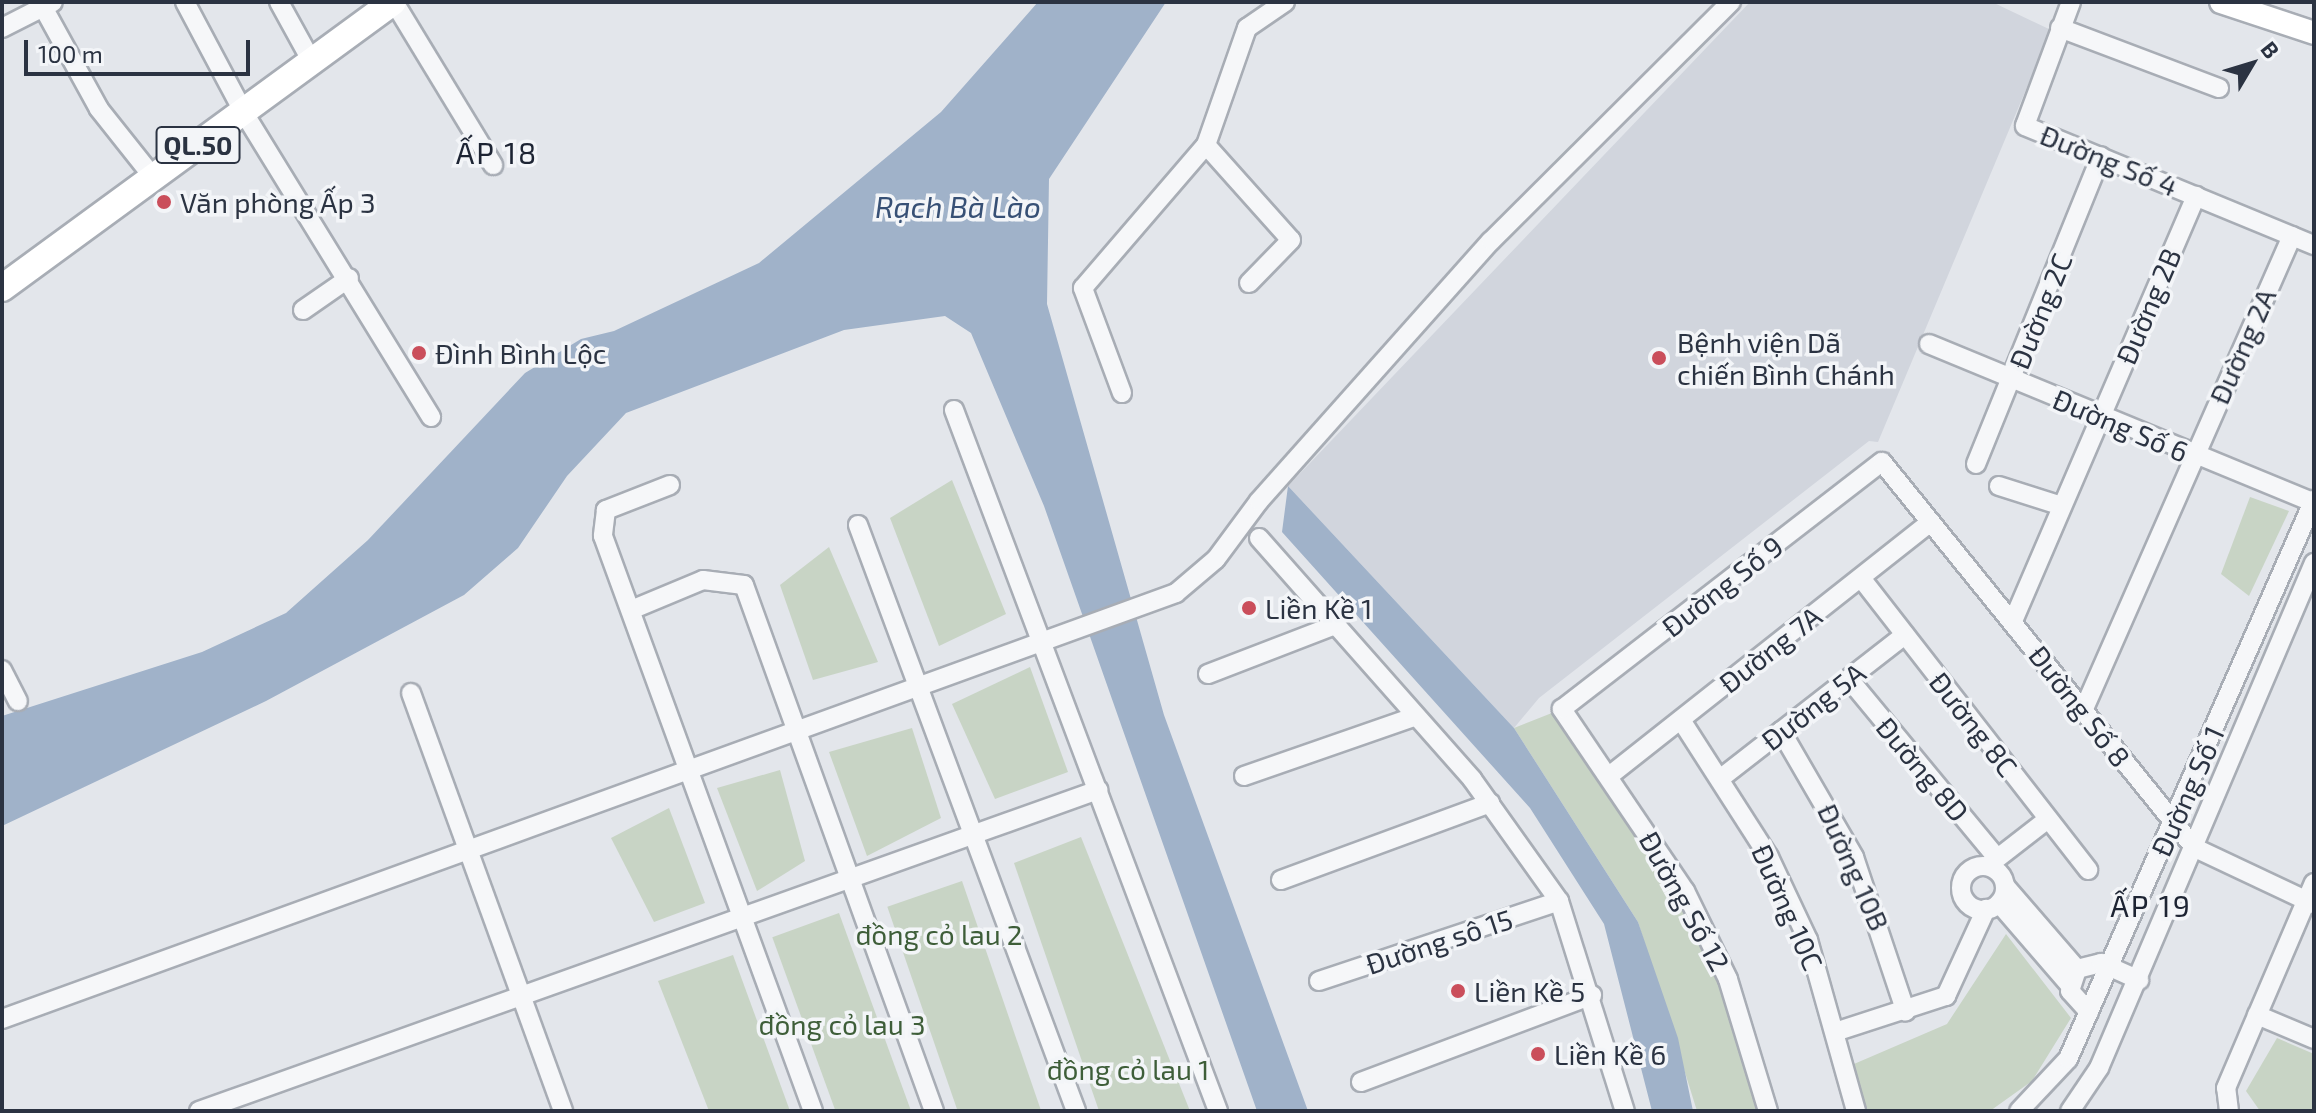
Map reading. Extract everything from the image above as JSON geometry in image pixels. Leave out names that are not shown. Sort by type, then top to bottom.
[{"type":"highway","name":"QL.50","points":[[2,287],[393,2]]},
{"type":"main road","points":[[2221,2],[2314,33]]},
{"type":"street","points":[[185,2],[244,113],[349,278],[431,417]]},
{"type":"street","points":[[279,2],[311,60]]},
{"type":"street","points":[[393,2],[493,165]]},
{"type":"street","points":[[1122,393],[1083,288],[1206,145],[1247,28],[1285,2]]},
{"type":"street","points":[[2,1019],[689,769],[798,736],[1043,644],[1142,611],[1216,559],[1259,501],[1491,241],[1731,2]]},
{"type":"street","name":"Đường Số 4","points":[[2071,2],[2025,126],[2314,245]]},
{"type":"street","points":[[2,28],[38,6],[99,109],[153,177]]},
{"type":"street","points":[[2060,28],[2219,88]]},
{"type":"street","points":[[1206,145],[1291,240],[1249,283]]},
{"type":"street","name":"Đường 2C","points":[[1976,464],[2101,156]]},
{"type":"street","name":"Đường 2B","points":[[2013,621],[2196,196]]},
{"type":"street","name":"Đường 2A","points":[[2083,711],[2292,236]]},
{"type":"street","points":[[303,310],[349,278]]},
{"type":"street","name":"Đường Số 6","points":[[1929,344],[2193,456],[2314,502]]},
{"type":"street","points":[[954,410],[1218,1111]]},
{"type":"street","name":"Đường Số 8","points":[[1882,462],[2195,848],[2312,896]]},
{"type":"street","name":"Đường Số 9","points":[[1562,709],[1882,462]]},
{"type":"street","points":[[670,485],[606,510],[603,536],[813,1111]]},
{"type":"street","points":[[1999,486],[2062,506]]},
{"type":"street","name":"Đường Số 1","points":[[2019,1111],[2042,1099],[2089,1012],[2314,502]]},
{"type":"street","name":"Đường 7A","points":[[1609,776],[1931,522]]},
{"type":"street","points":[[858,525],[917,692],[974,835],[1076,1111]]},
{"type":"street","points":[[1259,538],[1490,803],[1559,901],[1592,995],[1624,1108],[1605,1111]]},
{"type":"street","name":"Đường Số 1","points":[[2069,1111],[2087,1093],[2139,980],[2314,563]]},
{"type":"street","name":"Đường 8C","points":[[1861,578],[2088,870]]},
{"type":"street","points":[[631,610],[703,580],[737,579],[853,877],[934,1111]]},
{"type":"street","points":[[1208,674],[1335,625]]},
{"type":"street","name":"Đường 5A","points":[[1721,778],[1905,635]]},
{"type":"street","points":[[2,670],[18,701]]},
{"type":"street","name":"Đường 8D","points":[[1849,679],[1992,862],[1997,900]]},
{"type":"street","points":[[411,693],[465,852],[563,1111]]},
{"type":"street","name":"Đường Số 12","points":[[1562,709],[1660,847],[1728,979],[1768,1111]]},
{"type":"street","points":[[1244,776],[1416,716]]},
{"type":"street","name":"Đường 10C","points":[[1681,720],[1769,857],[1838,1031],[1856,1111]]},
{"type":"street","name":"Đường 10B","points":[[1781,731],[1854,857],[1906,1012]]},
{"type":"street","points":[[199,1111],[1098,790]]},
{"type":"street","points":[[1281,880],[1490,803]]},
{"type":"street","points":[[1997,900],[1972,907],[1961,887],[1972,868],[1992,862],[2048,819]]},
{"type":"street","points":[[2227,1108],[2257,1015],[2312,896]]},
{"type":"street","points":[[1838,1031],[1906,1012],[1946,996],[1997,900]]},
{"type":"street","points":[[1997,900],[2073,977],[2089,1012]]},
{"type":"street","name":"Đường sô 15","points":[[1319,981],[1559,901]]},
{"type":"street","points":[[2073,977],[2110,966],[2139,980]]},
{"type":"street","points":[[1361,1082],[1592,995]]},
{"type":"street","points":[[2257,1015],[2314,1039]]},
{"type":"street","points":[[2042,1099],[2069,1111]]},
{"type":"shaded area","name":"Bệnh viện Dã chiến Bình Chánh","points":[[1750,2],[1992,2],[2051,30],[1878,442],[1869,441],[1539,698],[1514,728],[1288,486]]},
{"type":"green space","points":[[952,480],[1006,614],[939,646],[890,518]]},
{"type":"green space","points":[[2250,497],[2289,511],[2249,596],[2221,574]]},
{"type":"green space","points":[[829,547],[878,662],[813,680],[780,585]]},
{"type":"green space","points":[[1030,667],[1068,772],[995,799],[952,704]]},
{"type":"green space","points":[[1562,709],[1660,847],[1728,979],[1768,1111],[1697,1111],[1638,922],[1514,728]]},
{"type":"green space","points":[[912,728],[941,818],[867,856],[829,752]]},
{"type":"green space","points":[[780,770],[805,861],[757,891],[717,788]]},
{"type":"green space","points":[[669,808],[705,903],[654,922],[611,838]]},
{"type":"green space","name":"đồng cỏ lau 1","points":[[1081,837],[1190,1111],[1099,1111],[1014,863]]},
{"type":"green space","name":"đồng cỏ lau 2","points":[[962,881],[1041,1111],[958,1111],[887,907]]},
{"type":"green space","name":"đồng cỏ lau 3","points":[[839,913],[911,1111],[836,1111],[772,937]]},
{"type":"green space","points":[[2006,934],[2071,1018],[2032,1081],[1990,1111],[1861,1111],[1847,1067],[1947,1024]]},
{"type":"green space","name":"đồng cỏ lau 3","points":[[733,955],[790,1111],[709,1111],[658,981]]},
{"type":"green space","points":[[2277,1038],[2314,1054],[2314,1111],[2260,1111],[2246,1091]]},
{"type":"water","name":"Rạch Bà Lào","points":[[1038,2],[1166,2],[1049,179],[1047,304],[1164,715],[1308,1111],[1257,1111],[1044,506],[971,333],[945,316],[844,330],[626,413],[567,476],[518,548],[464,595],[266,701],[2,826],[2,716],[202,652],[286,613],[368,540],[525,373],[581,339],[614,331],[759,263],[941,112]]},
{"type":"water","points":[[1288,486],[1514,728],[1638,922],[1678,1038],[1693,1111],[1652,1111],[1604,924],[1530,808],[1282,532]]},
{"type":"place","name":"Văn phòng Ấp 3","points":[[164,202]]},
{"type":"place","name":"Đình Bình Lộc","points":[[419,353]]},
{"type":"place","name":"Bệnh viện Dã chiến Bình Chánh","points":[[1659,358]]},
{"type":"place","name":"Liền Kề 1","points":[[1249,608]]},
{"type":"place","name":"Liền Kề 5","points":[[1458,991]]},
{"type":"place","name":"Liền Kề 6","points":[[1538,1054]]},
{"type":"district","name":"ẤP 18","points":[[497,152]]},
{"type":"district","name":"ẤP 19","points":[[2151,905]]}]
